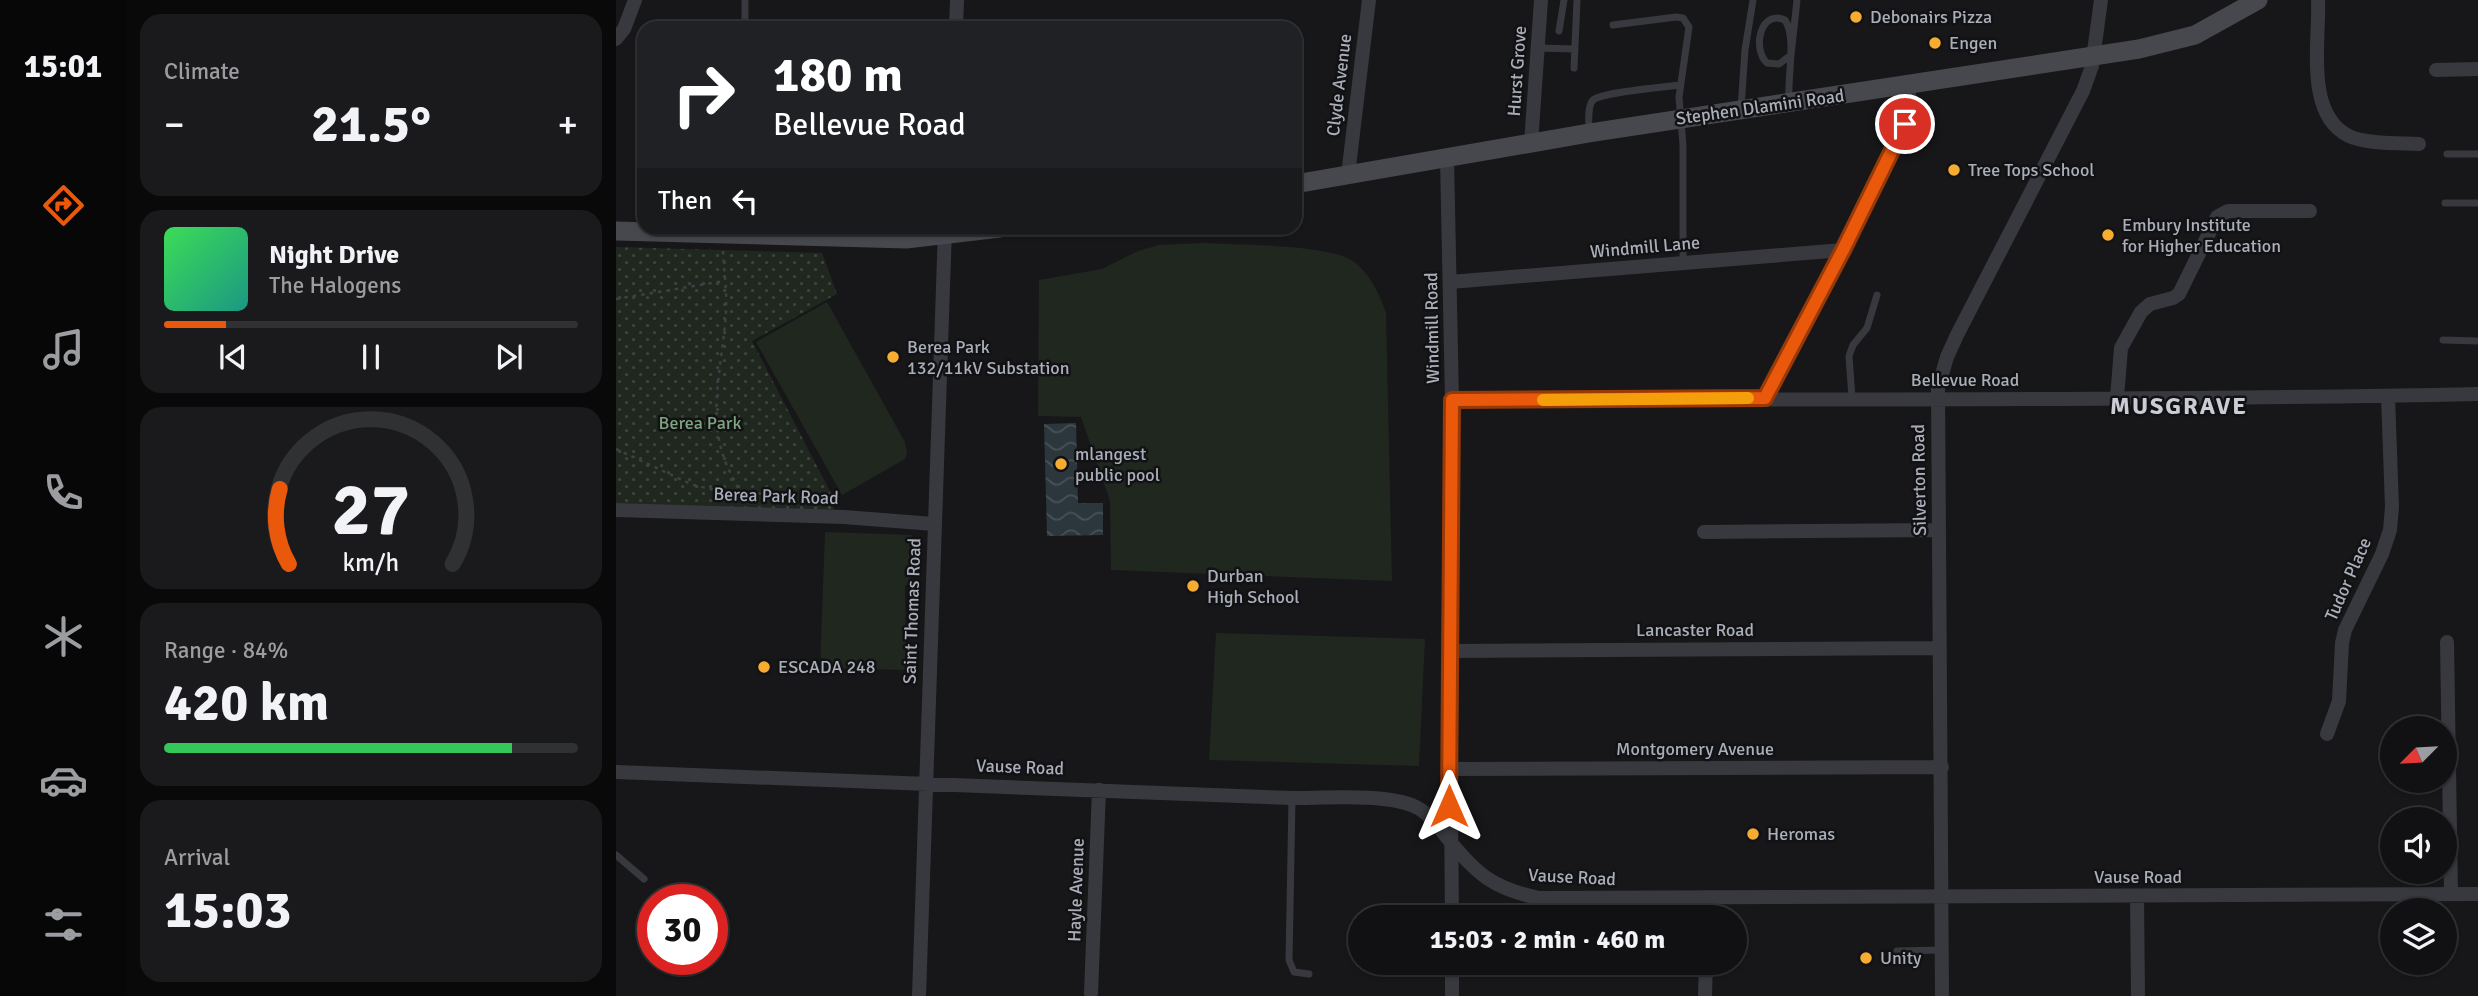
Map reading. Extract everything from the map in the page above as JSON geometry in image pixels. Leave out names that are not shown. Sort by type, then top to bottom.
[{"type":"main road","name":"Stephen Dlamini Road","points":[[1302,183],[1681,118],[2139,49],[2195,35],[2258,0]]},
{"type":"main road","points":[[616,231],[637,231]]},
{"type":"main road","points":[[791,235],[906,239],[926,235]]},
{"type":"street","points":[[616,39],[624,29],[635,0]]},
{"type":"street","points":[[956,21],[957,0]]},
{"type":"street","name":"Clyde Avenue","points":[[1348,176],[1369,0]]},
{"type":"street","name":"Hurst Grove","points":[[1531,144],[1541,0]]},
{"type":"street","name":"Silverton Road","points":[[1942,996],[1942,767],[1936,400],[1947,357],[2078,105],[2094,56],[2101,0]]},
{"type":"street","points":[[2318,0],[2318,90],[2326,113],[2349,136],[2419,144]]},
{"type":"street","points":[[2436,70],[2478,69]]},
{"type":"street","points":[[1765,398],[1843,250],[1905,124],[1909,108],[1909,85]]},
{"type":"street","name":"Windmill Road","points":[[1447,158],[1452,400],[1449,769],[1452,905]]},
{"type":"street","points":[[2117,398],[2123,342],[2145,308],[2179,294],[2217,217],[2228,211],[2310,211]]},
{"type":"street","name":"Saint Thomas Road","points":[[919,996],[945,235]]},
{"type":"street","name":"Windmill Lane","points":[[1450,282],[1843,250]]},
{"type":"street","name":"Bellevue Road","points":[[1452,400],[1936,400],[2478,394]]},
{"type":"street","name":"Tudor Place","points":[[2327,734],[2339,701],[2345,630],[2382,554],[2390,530],[2392,507],[2388,396]]},
{"type":"street","name":"Berea Park Road","points":[[616,510],[934,524]]},
{"type":"street","points":[[1704,532],[1939,530]]},
{"type":"street","points":[[2447,642],[2451,894]]},
{"type":"street","name":"Lancaster Road","points":[[1450,651],[1940,648]]},
{"type":"street","name":"Montgomery Avenue","points":[[1449,769],[1942,767]]},
{"type":"street","name":"Vause Road","points":[[616,772],[1387,800],[1417,808],[1427,815],[1474,870],[1494,884],[1515,893],[1539,898],[2478,894]]},
{"type":"street","name":"Hayle Avenue","points":[[1091,993],[1099,790]]},
{"type":"street","points":[[2137,896],[2138,996]]},
{"type":"street","points":[[1706,899],[1706,905]]},
{"type":"street","points":[[1452,975],[1452,996]]},
{"type":"street","points":[[1706,975],[1706,996]]},
{"type":"lane","points":[[745,21],[746,0]]},
{"type":"lane","points":[[1559,31],[1564,0]]},
{"type":"lane","points":[[1574,68],[1577,0]]},
{"type":"lane","points":[[1741,109],[1745,42],[1753,0]]},
{"type":"lane","points":[[1789,102],[1787,83],[1797,0]]},
{"type":"lane","points":[[1613,25],[1676,17],[1687,21],[1689,27],[1680,85],[1683,263]]},
{"type":"lane","points":[[1782,18],[1788,24],[1791,55],[1785,61],[1772,65],[1762,59],[1759,44],[1762,28],[1768,20],[1782,18]]},
{"type":"lane","points":[[1538,48],[1575,49]]},
{"type":"lane","points":[[1589,133],[1590,104],[1594,100],[1608,95],[1680,85]]},
{"type":"lane","points":[[2447,154],[2478,153]]},
{"type":"lane","points":[[2445,203],[2478,203]]},
{"type":"lane","points":[[1852,398],[1849,356],[1853,345],[1867,328],[1877,295]]},
{"type":"lane","points":[[2443,340],[2478,341]]},
{"type":"lane","points":[[1292,798],[1289,960],[1294,972],[1309,974]]},
{"type":"lane","points":[[616,855],[644,879]]},
{"type":"lane","points":[[1896,951],[1942,950]]},
{"type":"path","points":[[733,235],[724,281],[726,310],[716,428],[725,461],[742,496],[765,515]]},
{"type":"path","points":[[616,299],[724,281]]},
{"type":"path","points":[[616,449],[693,485],[742,496]]},
{"type":"green space","points":[[1202,243],[1301,248],[1338,255],[1351,260],[1373,284],[1386,313],[1392,581],[1111,570],[1110,501],[1081,417],[1038,416],[1039,280],[1102,269],[1138,251],[1159,245]]},
{"type":"green space","name":"Berea Park","points":[[616,247],[822,253],[837,294],[752,341],[833,497],[834,512],[616,503]]},
{"type":"green space","points":[[827,302],[905,442],[907,453],[905,459],[842,495],[756,342]]},
{"type":"green space","points":[[825,532],[912,535],[910,582],[905,586],[906,670],[820,668]]},
{"type":"green space","points":[[1216,633],[1425,639],[1419,766],[1209,760]]},
{"type":"water","name":"mlangest public pool","points":[[1076,423],[1078,503],[1103,503],[1103,535],[1047,536],[1044,424]]},
{"type":"slow traffic","points":[[1543,400],[1748,398]]},
{"type":"place","name":"Debonairs Pizza","points":[[1856,17]]},
{"type":"place","name":"Engen","points":[[1935,43]]},
{"type":"place","name":"Tree Tops School","points":[[1954,170]]},
{"type":"place","name":"Embury Institute for Higher Education","points":[[2108,235]]},
{"type":"place","name":"Berea Park 132/11kV Substation","points":[[893,357]]},
{"type":"place","name":"mlangest public pool","points":[[1061,464]]},
{"type":"place","name":"Durban High School","points":[[1193,586]]},
{"type":"place","name":"ESCADA 248","points":[[764,667]]},
{"type":"place","name":"Heromas","points":[[1753,834]]},
{"type":"place","name":"Unity","points":[[1866,958]]},
{"type":"district","name":"MUSGRAVE","points":[[2179,406]]},
{"type":"route","points":[[1449,806],[1452,400],[1765,398],[1843,250],[1905,124]]}]
